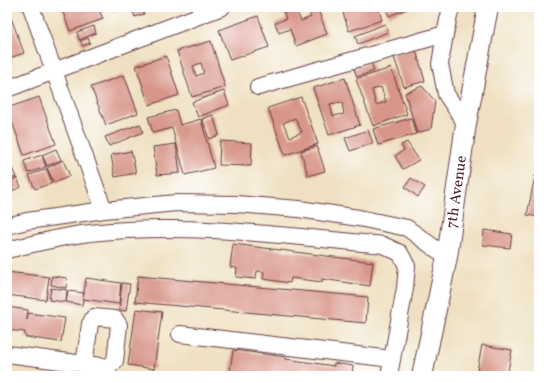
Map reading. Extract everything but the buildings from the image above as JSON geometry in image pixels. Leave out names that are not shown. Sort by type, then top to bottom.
[{"type":"main road","name":"7th Avenue","points":[[422,376],[447,257],[466,124],[488,7]]},
{"type":"street","points":[[31,7],[104,210]]},
{"type":"street","points":[[7,89],[222,7]]},
{"type":"street","points":[[451,7],[440,64],[446,94],[466,124]]},
{"type":"street","points":[[258,87],[445,34]]},
{"type":"street","points":[[7,226],[27,221],[104,210],[176,203],[237,204],[299,209],[360,218],[407,228],[447,257]]},
{"type":"street","points":[[7,250],[89,233],[128,230],[201,229],[383,245],[400,253],[407,266],[405,288],[389,376]]},
{"type":"street","points":[[180,334],[392,359]]},
{"type":"street","points":[[7,354],[84,364]]}]
